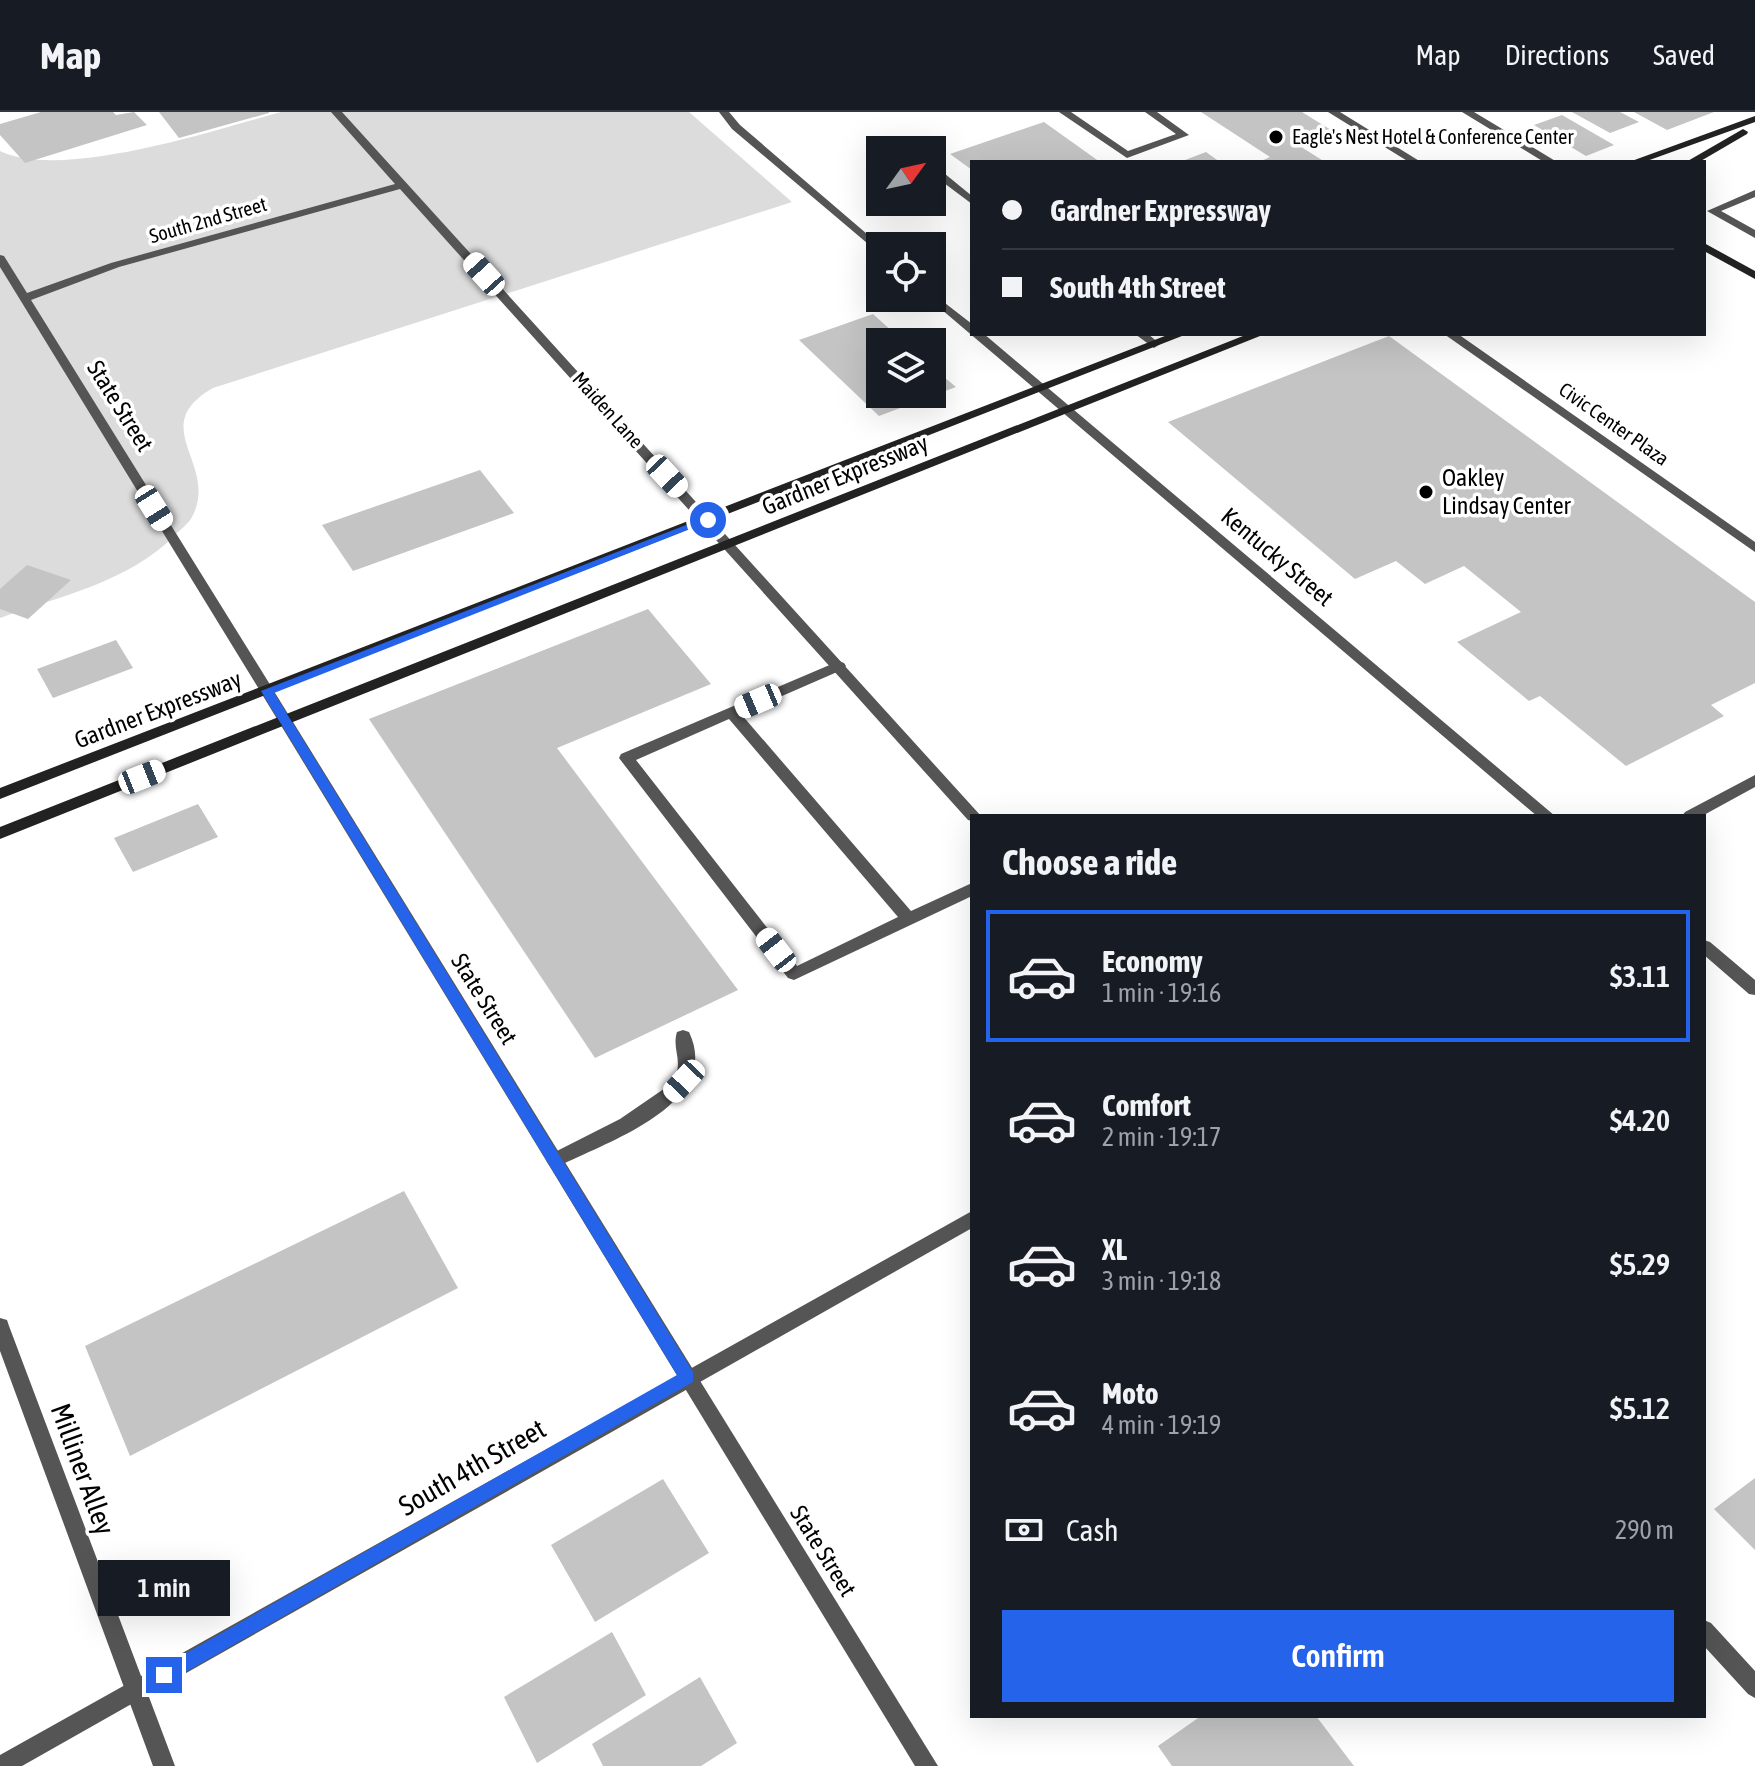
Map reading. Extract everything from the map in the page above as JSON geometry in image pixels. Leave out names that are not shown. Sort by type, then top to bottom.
[{"type":"main road","points":[[1640,160],[1755,122]]},
{"type":"main road","points":[[1694,160],[1755,122]]},
{"type":"main road","points":[[1706,247],[1755,276]]},
{"type":"main road","name":"Gardner Expressway","points":[[0,794],[1176,336]]},
{"type":"main road","name":"Gardner Expressway","points":[[0,833],[1254,336]]},
{"type":"street","name":"Maiden Lane","points":[[336,112],[971,814]]},
{"type":"street","points":[[724,112],[736,127],[866,239]]},
{"type":"street","points":[[1064,112],[1127,155],[1184,135],[1150,112]]},
{"type":"street","points":[[1333,112],[1413,160]]},
{"type":"street","points":[[1467,112],[1549,160]]},
{"type":"street","points":[[946,180],[970,199]]},
{"type":"street","name":"South 2nd Street","points":[[25,298],[115,265],[403,185]]},
{"type":"street","points":[[1755,193],[1712,211],[1755,235]]},
{"type":"street","name":"State Street","points":[[0,258],[927,1766]]},
{"type":"street","points":[[946,308],[970,328]]},
{"type":"street","name":"Kentucky Street","points":[[979,336],[1545,814]]},
{"type":"street","points":[[1144,336],[1154,344]]},
{"type":"street","name":"Civic Center Plaza","points":[[1453,336],[1755,548]]},
{"type":"street","points":[[839,666],[626,758],[794,974],[970,890]]},
{"type":"street","points":[[731,712],[909,919]]},
{"type":"street","points":[[1694,814],[1755,780]]},
{"type":"street","points":[[1706,948],[1755,989]]},
{"type":"street","points":[[555,1160],[666,1100],[684,1081],[689,1054],[683,1037]]},
{"type":"street","name":"South 4th Street","points":[[1,1766],[970,1220]]},
{"type":"street","name":"Milliner Alley","points":[[0,1326],[164,1766]]},
{"type":"street","points":[[1706,1632],[1755,1687]]},
{"type":"shaded area","points":[[281,112],[689,112],[792,202],[213,388],[194,403],[185,417],[184,432],[198,480],[198,498],[187,524],[137,565],[93,586],[0,618],[0,151],[27,159],[99,157],[139,150]]},
{"type":"building","points":[[41,112],[113,112],[116,115],[134,112],[147,125],[25,163],[0,135],[0,124]]},
{"type":"building","points":[[159,112],[269,112],[269,113],[179,138]]},
{"type":"building","name":"Eagle's Nest Hotel & Conference Center","points":[[1201,112],[1302,112],[1331,130],[1295,143],[1322,160],[1263,160],[1270,157]]},
{"type":"building","points":[[1572,112],[1620,112],[1639,122],[1610,133]]},
{"type":"building","points":[[1634,112],[1714,112],[1667,130]]},
{"type":"building","points":[[1562,115],[1614,145],[1586,156],[1534,125]]},
{"type":"building","points":[[1044,122],[1097,160],[970,160],[970,169],[950,154]]},
{"type":"building","points":[[1206,152],[1217,160],[1185,160]]},
{"type":"building","points":[[873,314],[888,328],[866,328],[866,404],[799,340]]},
{"type":"building","name":"Oakley Lindsay Center","points":[[1389,336],[1755,602],[1755,683],[1711,705],[1724,716],[1626,766],[1540,696],[1529,701],[1457,642],[1521,612],[1464,566],[1425,584],[1396,561],[1355,579],[1168,422]]},
{"type":"building","points":[[946,379],[956,387],[946,391]]},
{"type":"building","points":[[871,408],[900,408],[879,416]]},
{"type":"building","points":[[480,470],[514,513],[353,571],[322,525]]},
{"type":"building","points":[[27,565],[71,580],[28,619],[0,609],[0,589]]},
{"type":"building","points":[[648,609],[711,684],[557,748],[738,990],[595,1058],[369,719]]},
{"type":"building","points":[[116,640],[133,668],[53,698],[37,669]]},
{"type":"building","points":[[198,804],[218,837],[133,872],[114,838]]},
{"type":"building","points":[[404,1191],[458,1288],[130,1456],[85,1346]]},
{"type":"building","points":[[1755,1478],[1755,1550],[1714,1509]]},
{"type":"building","points":[[663,1479],[709,1553],[595,1622],[551,1545]]},
{"type":"building","points":[[612,1632],[646,1695],[537,1763],[504,1697]]},
{"type":"building","points":[[700,1677],[737,1743],[701,1766],[603,1766],[592,1744]]},
{"type":"building","points":[[1198,1718],[1318,1718],[1354,1766],[1172,1766],[1158,1746]]},
{"type":"place","name":"Eagle's Nest Hotel & Conference Center","points":[[1276,137]]},
{"type":"place","name":"Oakley Lindsay Center","points":[[1426,492]]},
{"type":"route","points":[[164,1675],[687,1377],[267,691],[708,520]]}]
